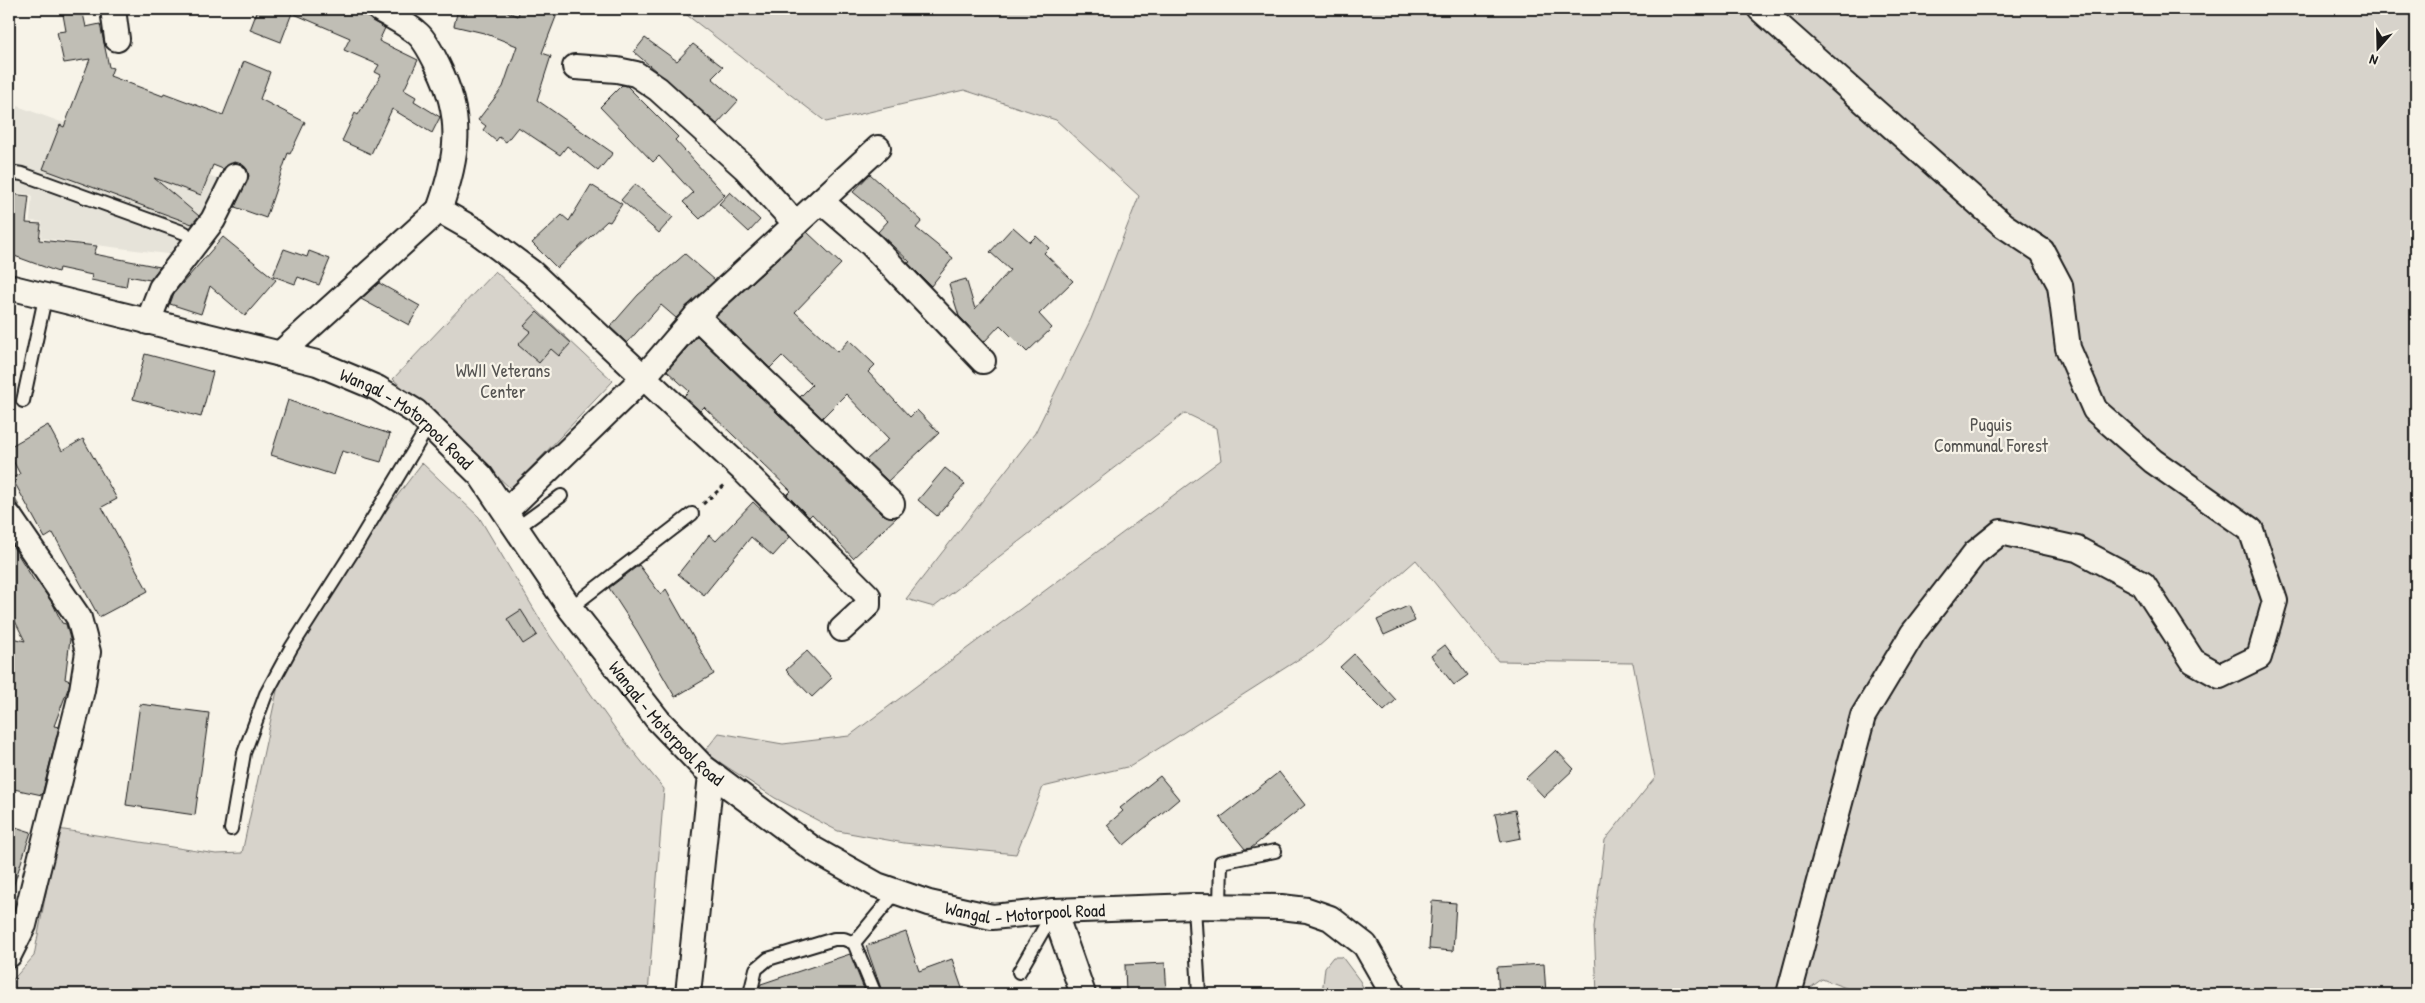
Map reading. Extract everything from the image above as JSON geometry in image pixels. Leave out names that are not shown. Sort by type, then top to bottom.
[{"type":"street","points":[[113,9],[117,39]]},
{"type":"street","points":[[280,354],[439,210],[455,160],[456,133],[448,85],[435,59],[419,34],[379,9]]},
{"type":"street","points":[[1760,9],[2003,225],[2042,251],[2060,285],[2068,348],[2095,410],[2153,461],[2251,530],[2275,601],[2260,657],[2220,676],[2193,661],[2143,584],[2077,549],[2001,532],[1975,553],[1913,633],[1863,716],[1789,994]]},
{"type":"street","points":[[575,67],[616,70],[636,74],[658,89],[745,168],[796,224]]},
{"type":"street","points":[[512,520],[643,378],[696,316],[878,148]]},
{"type":"street","points":[[148,322],[161,288],[213,220],[236,176]]},
{"type":"street","points":[[821,201],[872,245],[983,361]]},
{"type":"street","points":[[439,210],[476,231],[531,272],[742,469],[868,596],[868,605],[842,629]]},
{"type":"street","name":"Wangal - Motorpool Road","points":[[9,288],[317,363],[377,388],[416,412],[481,476],[570,608],[658,720],[711,775],[814,849],[877,885],[929,903],[992,917],[1054,911],[1194,906],[1281,907],[1307,910],[1330,918],[1365,945],[1393,994]]},
{"type":"street","points":[[696,316],[892,504]]},
{"type":"street","points":[[9,516],[79,618],[88,652],[82,690],[24,925],[9,956]]},
{"type":"street","points":[[688,994],[711,775]]},
{"type":"street","points":[[1054,911],[1084,994]]},
{"type":"lane","points":[[9,172],[22,174],[185,233]]},
{"type":"lane","points":[[23,401],[45,298]]},
{"type":"lane","points":[[231,829],[244,753],[266,694],[291,648],[358,543],[429,425]]},
{"type":"lane","points":[[512,520],[561,496]]},
{"type":"lane","points":[[570,608],[692,514]]},
{"type":"lane","points":[[1220,906],[1221,862],[1275,851]]},
{"type":"lane","points":[[854,943],[896,892]]},
{"type":"lane","points":[[1194,906],[1199,994]]},
{"type":"lane","points":[[1019,972],[1054,911]]},
{"type":"lane","points":[[750,994],[756,969],[768,959],[834,939],[844,939],[854,943],[875,994]]},
{"type":"path","points":[[692,514],[742,469]]},
{"type":"shaded area","points":[[9,103],[225,182],[175,255],[41,238],[42,222],[30,221],[32,195],[9,192]]},
{"type":"green space","name":"Puguis Communal Forest","points":[[679,9],[2416,9],[2416,994],[1862,994],[1822,979],[1802,994],[1597,994],[1594,927],[1605,840],[1655,778],[1633,663],[1498,661],[1416,560],[1318,647],[1131,766],[1043,787],[1016,854],[904,843],[838,831],[775,798],[704,752],[719,733],[783,744],[849,736],[1221,460],[1216,428],[1185,413],[934,607],[906,599],[1035,433],[1091,319],[1139,196],[1056,120],[964,90],[826,122]]},
{"type":"green space","name":"WWII Veterans Center","points":[[495,271],[613,381],[511,489],[393,379]]},
{"type":"green space","points":[[422,463],[479,517],[550,636],[619,734],[664,789],[648,994],[9,994],[9,984],[34,956],[58,829],[216,854],[242,853],[283,663],[343,568]]},
{"type":"green space","points":[[1333,957],[1342,957],[1360,981],[1366,994],[1322,994],[1325,967]]},
{"type":"building","points":[[62,9],[82,9],[86,27],[100,24],[109,67],[113,68],[110,76],[163,96],[164,93],[223,115],[244,61],[270,72],[260,99],[305,122],[290,154],[288,153],[266,218],[235,207],[249,176],[247,169],[241,164],[234,162],[223,169],[213,165],[201,195],[154,178],[199,216],[192,224],[43,169],[60,125],[64,127],[90,59],[64,63],[57,32],[66,31]]},
{"type":"building","points":[[258,9],[354,9],[367,14],[372,21],[385,28],[379,41],[418,60],[404,90],[416,97],[414,101],[440,117],[432,133],[392,109],[371,154],[342,141],[355,113],[358,115],[381,75],[375,72],[379,65],[344,50],[350,38],[292,13],[281,42],[250,30]]},
{"type":"building","points":[[458,9],[500,9],[518,16],[520,9],[559,9],[542,53],[551,56],[537,100],[613,153],[598,171],[567,146],[560,155],[518,127],[506,142],[499,137],[496,141],[483,130],[486,126],[478,120],[503,87],[517,46],[484,33],[454,26]]},
{"type":"building","points":[[645,38],[677,61],[693,44],[723,67],[712,78],[738,101],[717,124],[634,52]]},
{"type":"building","points":[[622,85],[627,86],[678,137],[675,140],[725,195],[700,219],[683,202],[693,193],[659,156],[653,162],[600,107]]},
{"type":"building","points":[[870,174],[922,221],[916,228],[953,258],[931,286],[908,263],[910,262],[878,232],[888,221],[853,192]]},
{"type":"building","points":[[635,184],[673,217],[659,233],[621,200]]},
{"type":"building","points":[[591,185],[622,204],[610,222],[607,221],[557,268],[532,243],[562,215],[569,221]]},
{"type":"building","points":[[730,192],[760,220],[749,232],[719,204]]},
{"type":"building","points":[[9,194],[29,196],[26,223],[41,224],[39,240],[97,246],[94,254],[160,267],[150,280],[128,276],[126,287],[91,280],[92,275],[59,268],[58,272],[9,254]]},
{"type":"building","points":[[1013,227],[1030,242],[1036,236],[1049,248],[1044,253],[1073,281],[1039,314],[1052,328],[1027,352],[1000,325],[984,342],[959,316],[949,284],[966,279],[975,309],[1010,270],[990,252]]},
{"type":"building","points":[[807,232],[841,264],[795,312],[838,352],[849,340],[875,365],[868,372],[910,417],[917,410],[939,433],[888,481],[866,460],[889,439],[846,394],[822,418],[800,397],[812,385],[782,356],[770,368],[716,316]]},
{"type":"building","points":[[223,237],[276,280],[245,316],[210,286],[201,314],[170,304],[174,293]]},
{"type":"building","points":[[284,249],[307,257],[309,251],[330,259],[319,285],[298,277],[295,284],[273,276]]},
{"type":"building","points":[[685,254],[715,280],[676,318],[661,305],[627,343],[610,327],[638,295]]},
{"type":"building","points":[[379,283],[420,306],[409,325],[361,299]]},
{"type":"building","points":[[537,312],[571,343],[559,356],[551,349],[539,363],[518,345],[531,331],[524,326]]},
{"type":"building","points":[[697,336],[882,514],[889,517],[898,516],[853,558],[812,514],[809,517],[787,495],[791,491],[704,407],[700,411],[684,396],[689,391],[667,371]]},
{"type":"building","points":[[145,354],[213,372],[201,417],[133,399]]},
{"type":"building","points":[[288,400],[390,434],[381,462],[342,451],[334,475],[271,455]]},
{"type":"building","points":[[48,425],[62,451],[83,439],[117,499],[102,507],[148,591],[99,617],[53,533],[45,538],[12,478],[20,474],[9,453],[9,447]]},
{"type":"building","points":[[945,468],[965,484],[937,516],[918,500]]},
{"type":"building","points":[[753,502],[790,537],[773,556],[751,537],[704,595],[678,574],[709,535],[716,541]]},
{"type":"building","points":[[9,540],[35,582],[37,581],[53,604],[62,623],[66,624],[70,639],[65,679],[70,681],[54,726],[59,727],[42,795],[9,788],[9,637],[25,641],[9,609]]},
{"type":"building","points":[[639,565],[661,595],[666,589],[714,674],[675,697],[637,631],[609,588]]},
{"type":"building","points":[[1408,606],[1415,621],[1384,635],[1377,620]]},
{"type":"building","points":[[521,610],[537,635],[523,644],[507,619]]},
{"type":"building","points":[[1445,645],[1468,675],[1454,685],[1431,656]]},
{"type":"building","points":[[807,651],[832,678],[812,697],[786,670]]},
{"type":"building","points":[[1354,654],[1396,700],[1384,711],[1340,667]]},
{"type":"building","points":[[140,704],[209,713],[195,815],[126,805]]},
{"type":"building","points":[[1556,750],[1574,769],[1544,797],[1526,778]]},
{"type":"building","points":[[1279,772],[1305,805],[1251,848],[1245,849],[1220,818]]},
{"type":"building","points":[[1160,776],[1179,799],[1124,845],[1107,825],[1123,811],[1120,808]]},
{"type":"building","points":[[1515,810],[1521,838],[1501,842],[1495,814]]},
{"type":"building","points":[[9,825],[31,832],[12,890],[9,890]]},
{"type":"building","points":[[1432,901],[1456,903],[1453,951],[1429,949]]},
{"type":"building","points":[[906,932],[919,971],[952,959],[964,994],[883,994],[866,946]]},
{"type":"building","points":[[850,954],[866,994],[758,994],[761,984]]},
{"type":"building","points":[[1165,963],[1167,994],[1126,994],[1125,965]]},
{"type":"building","points":[[1544,964],[1546,994],[1499,994],[1497,967]]},
{"type":"waterway","points":[[9,493],[22,516]]}]
